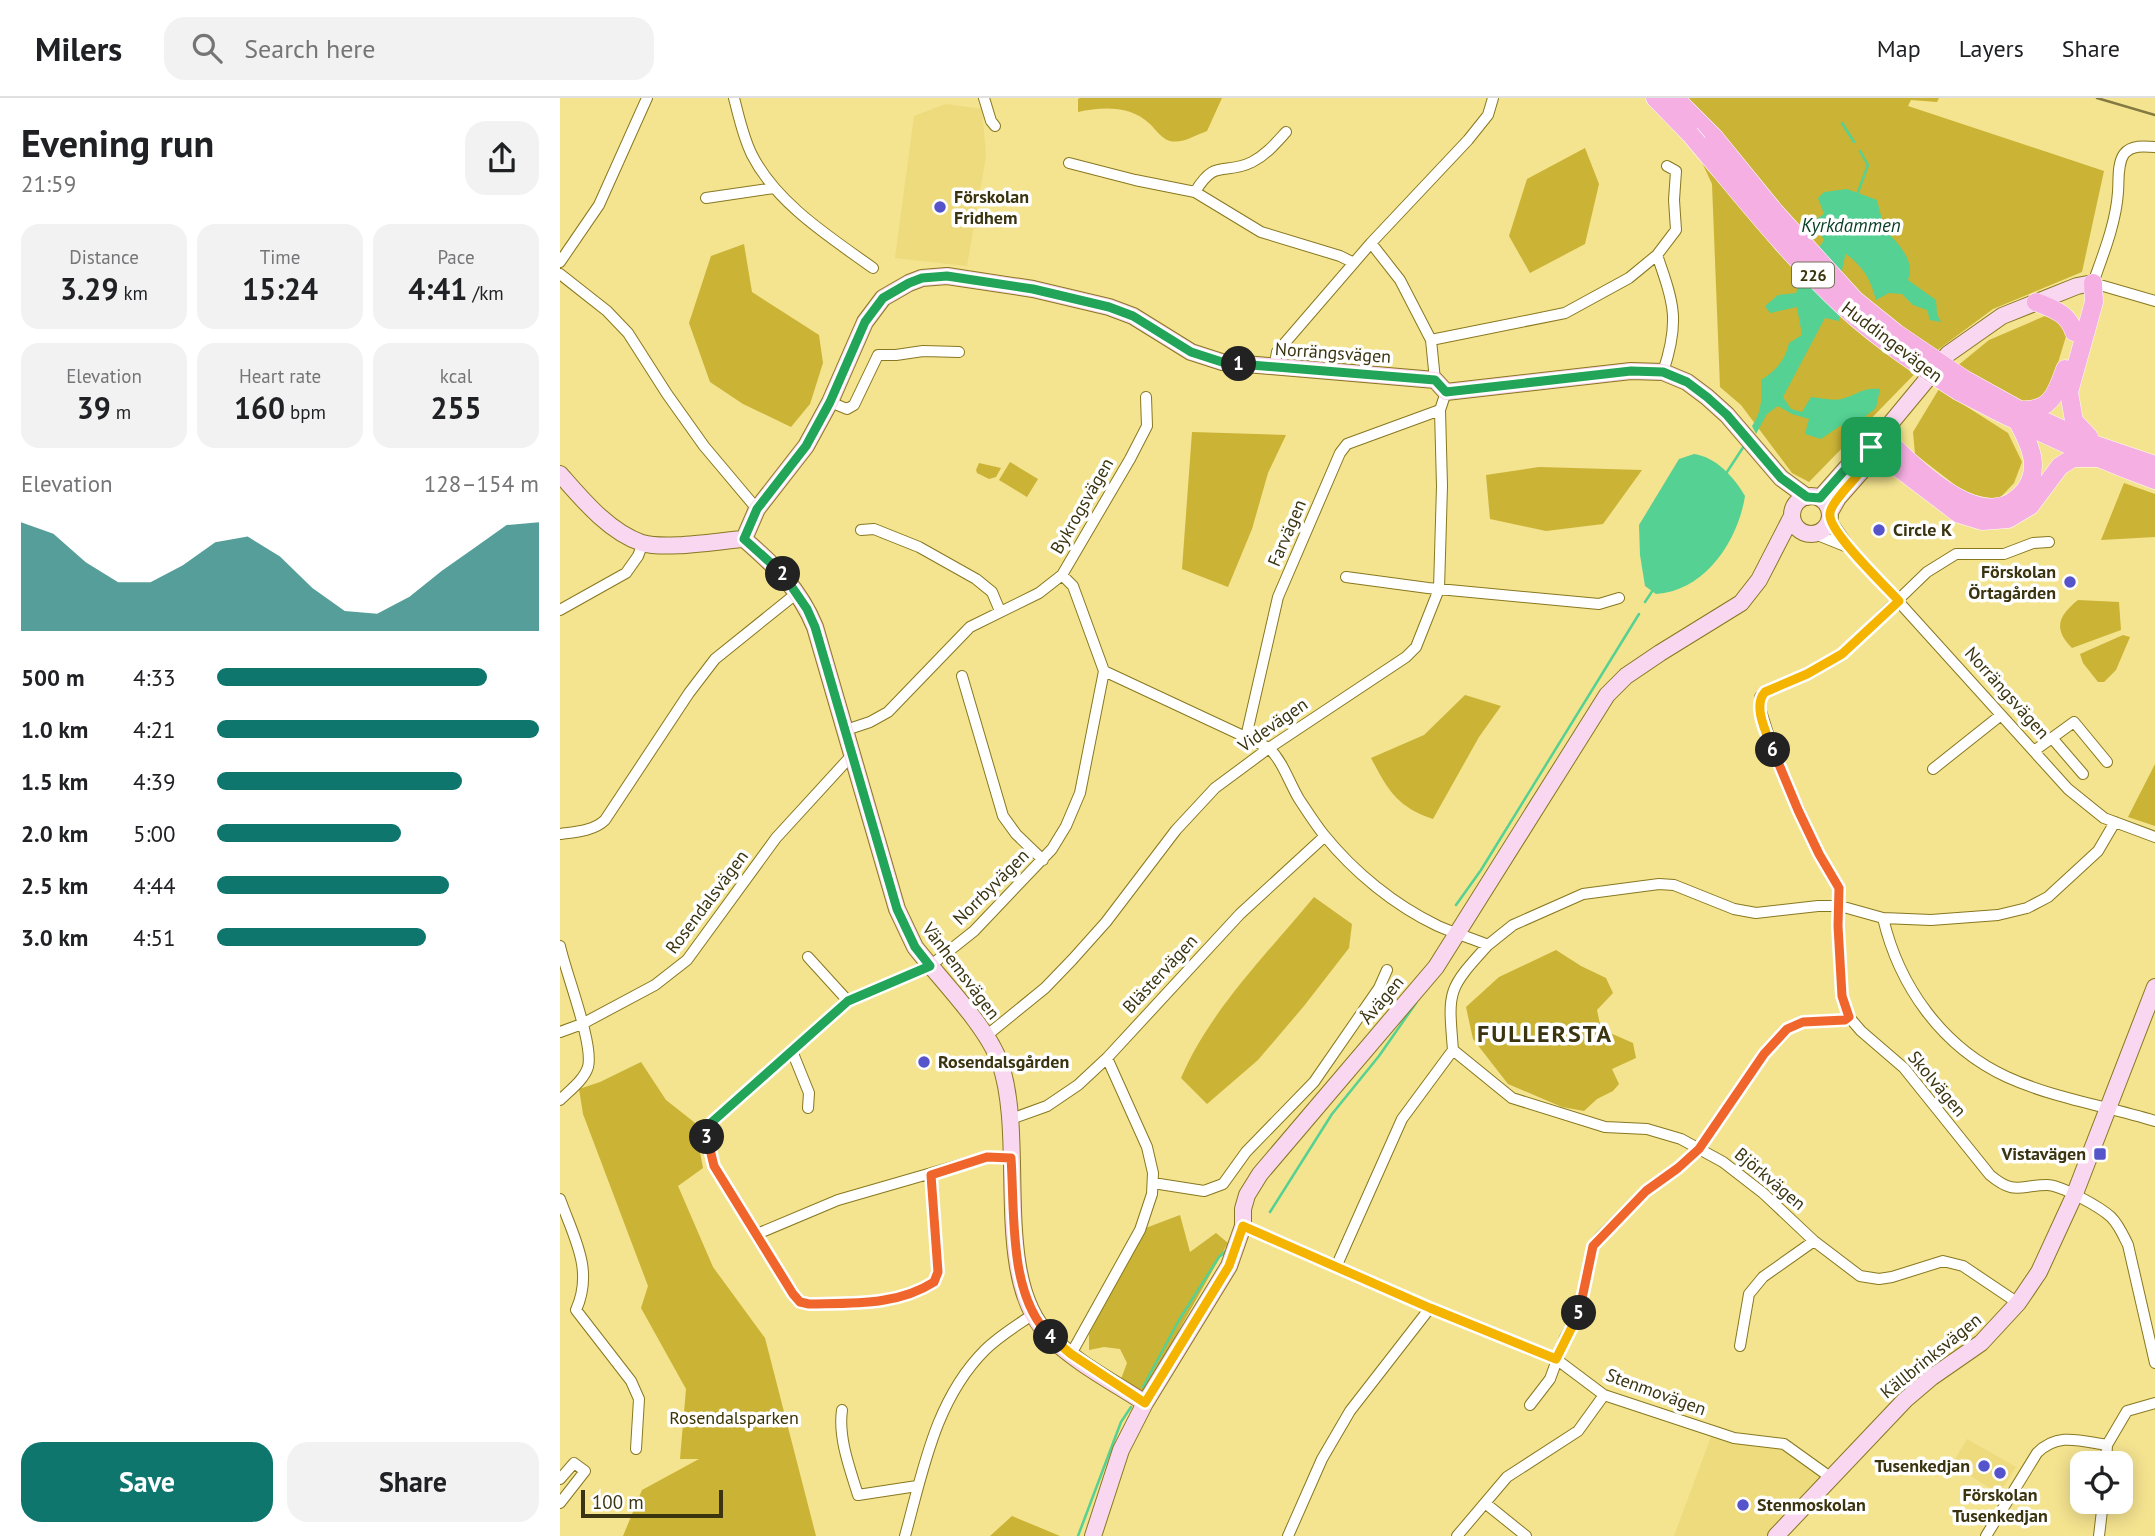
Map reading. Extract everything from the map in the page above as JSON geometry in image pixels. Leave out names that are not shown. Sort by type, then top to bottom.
[{"type":"main road","name":"Huddingevägen","points":[[1655,98],[1690,134],[1822,285],[1889,344],[2020,417],[2155,480]]},
{"type":"main road","name":"Huddingevägen","points":[[1675,98],[1714,137],[1775,212],[1855,300],[1961,385]]},
{"type":"main road","points":[[1876,441],[1967,503],[1983,508],[2004,507],[2031,482],[2034,469],[2030,446],[2020,417],[2044,407],[2056,392],[2085,295],[2093,283]]},
{"type":"main road","points":[[1876,441],[1959,514],[1982,521],[2008,519],[2030,506],[2060,466],[2073,458],[2097,452],[2074,421],[2069,392],[2094,302],[2093,283]]},
{"type":"main road","points":[[2036,302],[2063,313],[2074,332]]},
{"type":"main road","name":"Huddingevägen","points":[[2097,452],[2155,465]]},
{"type":"street","points":[[560,262],[599,205],[647,98]]},
{"type":"street","points":[[734,98],[752,155],[774,188],[821,230],[873,268]]},
{"type":"street","points":[[984,98],[995,126]]},
{"type":"street","points":[[1274,368],[1277,352],[1371,243],[1468,140],[1488,115],[1493,98]]},
{"type":"street","points":[[1195,192],[1204,177],[1213,170],[1250,163],[1270,149],[1286,132]]},
{"type":"street","points":[[2093,283],[2115,209],[2122,159],[2126,152],[2133,148],[2155,147]]},
{"type":"street","points":[[1069,163],[1195,192],[1261,232],[1340,256],[1354,263]]},
{"type":"street","points":[[1431,340],[1565,313],[1629,278],[1657,255],[1676,230],[1676,171],[1667,166]]},
{"type":"street","points":[[706,198],[774,188]]},
{"type":"street","name":"Videvägen","points":[[986,1035],[1045,988],[1072,960],[1106,922],[1176,830],[1215,788],[1269,748],[1406,657],[1416,647],[1439,589],[1441,386],[1431,340],[1400,280],[1371,243]]},
{"type":"street","points":[[1657,255],[1672,298],[1675,317],[1663,372]]},
{"type":"street","points":[[560,274],[607,311],[628,332],[704,446],[757,509]]},
{"type":"street","name":"Norrängsvägen","points":[[744,539],[757,509],[806,446],[830,402],[865,322],[876,307],[900,287],[922,278],[938,276],[1033,289],[1109,307],[1133,316],[1191,352],[1222,362],[1441,386],[1631,371],[1663,372],[1687,382],[1707,397],[1727,415],[1781,478],[1813,497]]},
{"type":"street","points":[[1812,534],[1797,528],[1793,513],[1796,504],[1813,497],[1876,441],[1948,354],[2003,316],[2077,286],[2093,283],[2155,301]]},
{"type":"street","points":[[830,402],[847,409],[854,405],[878,355],[923,351],[959,352]]},
{"type":"street","name":"Bykrogsvägen","points":[[846,730],[870,722],[888,712],[970,627],[1039,593],[1062,575],[1130,459],[1146,426],[1146,397]]},
{"type":"street","name":"Farvägen","points":[[1246,737],[1278,597],[1340,453],[1347,443],[1440,410]]},
{"type":"street","points":[[1780,545],[1823,530],[1838,498],[1867,465],[1876,441]]},
{"type":"street","points":[[560,474],[606,521],[626,536],[643,543],[669,545],[744,539]]},
{"type":"street","name":"Norrängsvägen","points":[[1781,478],[1793,513]]},
{"type":"street","points":[[1813,497],[1828,506],[1830,515]]},
{"type":"street","name":"Åvägen","points":[[1093,1536],[1121,1450],[1145,1403],[1229,1266],[1243,1226],[1243,1209],[1247,1195],[1260,1174],[1436,967],[1607,695],[1626,676],[1741,603],[1759,580],[1780,545],[1793,513]]},
{"type":"street","name":"Norrängsvägen","points":[[1830,515],[1850,548],[2067,789],[2088,807],[2115,822],[2155,837]]},
{"type":"street","points":[[861,530],[874,529],[919,547],[976,579],[992,592],[1000,611]]},
{"type":"street","name":"Norrängsvägen","points":[[1812,534],[1850,548]]},
{"type":"street","name":"Vänhemsvägen","points":[[744,539],[782,572],[815,627],[897,909],[915,947],[986,1035],[998,1057],[1011,1119],[1011,1158],[1020,1280],[1032,1315],[1048,1335],[1071,1354],[1145,1403]]},
{"type":"street","points":[[1530,1405],[1550,1379],[1556,1359],[1579,1314],[1593,1246],[1646,1191],[1699,1149],[1764,1054],[1787,1029],[1803,1022],[1845,1020],[1849,1017],[1842,996],[1839,888],[1819,854],[1777,762],[1760,708],[1760,697],[1765,692],[1807,674],[1842,654],[1927,572],[1956,554],[2004,554],[2033,543],[2049,542]]},
{"type":"street","points":[[560,610],[626,573],[643,543]]},
{"type":"street","points":[[1062,575],[1073,586],[1104,671],[1178,708],[1269,748],[1325,836],[1390,899],[1441,927],[1488,945]]},
{"type":"street","points":[[1346,577],[1599,604],[1619,598]]},
{"type":"street","points":[[560,834],[600,826],[689,693],[715,659],[797,593]]},
{"type":"street","name":"Norrbyvägen","points":[[931,1175],[937,1278],[902,1298],[809,1304],[800,1302],[793,1294],[714,1166],[706,1141],[707,1131],[712,1122],[848,1001],[930,966],[993,914],[1043,860],[1066,826],[1080,793],[1104,671]]},
{"type":"street","points":[[962,676],[1003,816],[1016,834],[1043,860]]},
{"type":"street","points":[[1933,769],[2001,715]]},
{"type":"street","points":[[2034,751],[2074,722],[2107,762]]},
{"type":"street","points":[[2052,738],[2083,774]]},
{"type":"street","name":"Rosendalsvägen","points":[[560,1032],[582,1024],[655,985],[687,960],[776,838],[852,755]]},
{"type":"street","points":[[1336,1267],[1402,1119],[1453,1050],[1449,1001],[1453,988],[1488,945],[1513,925],[1583,894],[1615,888],[1674,885],[1734,909],[1756,913],[1840,906],[1883,918],[1998,915],[2027,908],[2048,897],[2098,851],[2115,822]]},
{"type":"street","name":"Blästervägen","points":[[1011,1119],[1047,1106],[1069,1093],[1107,1058],[1240,914],[1325,836]]},
{"type":"street","points":[[1883,918],[1889,944],[1900,970],[1936,1025],[1957,1044],[2006,1076],[2049,1092],[2155,1121]]},
{"type":"street","points":[[560,946],[588,1052],[587,1071],[560,1100]]},
{"type":"street","points":[[808,957],[848,1001]]},
{"type":"street","points":[[1153,1183],[1204,1191],[1223,1185],[1245,1152],[1314,1082],[1379,988],[1387,970]]},
{"type":"street","name":"Källbrinksvägen","points":[[1776,1536],[1905,1400],[1932,1377],[1981,1343],[2018,1303],[2039,1272],[2074,1196],[2155,987]]},
{"type":"street","name":"Skolvägen","points":[[1849,1017],[1861,1031],[1905,1068],[1998,1182],[2020,1189],[2049,1185],[2074,1196]]},
{"type":"street","name":"Björkvägen","points":[[1453,1050],[1512,1098],[1605,1127],[1647,1129],[1681,1139],[1723,1162],[1763,1193],[1814,1241],[1860,1276],[1879,1279],[1892,1277],[1943,1261],[1962,1266],[2018,1303]]},
{"type":"street","points":[[792,1051],[809,1093],[808,1108]]},
{"type":"street","points":[[1071,1354],[1140,1230],[1149,1208],[1153,1183],[1152,1163],[1144,1139],[1107,1058]]},
{"type":"street","points":[[757,1234],[838,1199],[931,1175],[987,1157],[1011,1158]]},
{"type":"street","points":[[2074,1196],[2109,1216],[2129,1245],[2155,1363]]},
{"type":"street","points":[[560,1199],[582,1263],[585,1282],[576,1310],[631,1381],[639,1398],[636,1449]]},
{"type":"street","name":"Stenmovägen","points":[[1243,1226],[1430,1308],[1556,1359],[1604,1395],[1734,1438],[1784,1444],[1830,1477]]},
{"type":"street","points":[[1740,1346],[1749,1294],[1763,1277],[1814,1241]]},
{"type":"street","points":[[1288,1536],[1322,1459],[1350,1411],[1430,1308]]},
{"type":"street","points":[[905,1536],[937,1424],[957,1384],[998,1338],[1032,1315]]},
{"type":"street","points":[[1457,1536],[1507,1477],[1578,1431],[1604,1395]]},
{"type":"street","points":[[2107,1451],[2107,1445],[2127,1411],[2155,1403]]},
{"type":"street","points":[[842,1410],[840,1422],[858,1495],[918,1486]]},
{"type":"street","points":[[1986,1536],[2037,1453],[2048,1443],[2062,1439],[2107,1445]]},
{"type":"street","points":[[560,1479],[574,1463],[584,1471],[560,1503]]},
{"type":"street","points":[[1485,1503],[1526,1536]]},
{"type":"street","points":[[2099,1536],[2102,1514]]},
{"type":"shaded area","name":"Förskolan Fridhem","points":[[946,104],[982,109],[986,156],[967,266],[895,258],[914,116]]},
{"type":"shaded area","name":"Stenmoskolan","points":[[1714,1429],[1789,1446],[1829,1474],[1773,1536],[1674,1536]]},
{"type":"shaded area","name":"Tusenkedjan","points":[[1967,1439],[2016,1467],[1999,1494],[1952,1464]]},
{"type":"green space","points":[[1080,98],[1222,98],[1207,131],[1175,142],[1164,138],[1134,113],[1116,109],[1078,112]]},
{"type":"green space","points":[[1672,98],[1939,98],[1937,102],[1911,100],[1908,106],[2104,171],[2082,272],[1993,309],[1939,349],[1809,482],[1792,473],[1741,405],[1720,387],[1712,184]]},
{"type":"green space","points":[[1585,148],[1599,184],[1585,244],[1530,273],[1509,236],[1527,179]]},
{"type":"green space","points":[[744,244],[752,292],[819,335],[823,363],[810,404],[791,427],[743,404],[710,382],[689,323],[711,256]]},
{"type":"green space","points":[[2045,316],[2060,320],[2067,333],[2049,392],[2038,404],[2024,403],[1956,367],[1989,340]]},
{"type":"green space","points":[[1939,389],[2008,433],[2022,462],[2014,483],[1996,502],[1968,495],[1915,454],[1913,432]]},
{"type":"green space","points":[[1192,432],[1286,435],[1268,473],[1252,529],[1228,587],[1182,569]]},
{"type":"green space","points":[[1010,462],[1038,479],[1027,497],[999,480]]},
{"type":"green space","points":[[979,463],[1001,468],[996,477],[989,479],[977,473]]},
{"type":"green space","points":[[1539,467],[1642,470],[1603,524],[1546,531],[1490,519],[1486,475]]},
{"type":"green space","points":[[2124,483],[2155,494],[2155,537],[2101,540]]},
{"type":"green space","points":[[2078,600],[2119,602],[2121,630],[2072,648],[2062,635],[2060,623],[2062,617]]},
{"type":"green space","points":[[2123,635],[2130,637],[2116,670],[2104,682],[2098,682],[2083,663],[2080,654]]},
{"type":"green space","points":[[1465,695],[1501,706],[1479,737],[1433,819],[1402,803],[1371,758],[1424,735]]},
{"type":"green space","points":[[2155,764],[2155,826],[2128,817]]},
{"type":"green space","points":[[1314,897],[1352,924],[1349,948],[1258,1060],[1207,1104],[1181,1078],[1193,1053],[1223,1006]]},
{"type":"green space","points":[[1556,950],[1606,978],[1613,993],[1597,1010],[1601,1029],[1633,1043],[1636,1058],[1612,1069],[1619,1084],[1584,1111],[1562,1107],[1508,1084],[1473,1039],[1466,1007],[1499,977]]},
{"type":"green space","name":"Rosendalsparken","points":[[641,1062],[666,1100],[699,1126],[703,1168],[678,1186],[713,1267],[765,1338],[816,1536],[623,1536],[642,1490],[699,1459],[680,1459],[686,1389],[641,1308],[648,1286],[583,1114],[579,1089]]},
{"type":"green space","points":[[1180,1215],[1190,1252],[1216,1233],[1228,1243],[1143,1394],[1121,1379],[1127,1363],[1120,1349],[1104,1347],[1089,1350],[1089,1334],[1143,1229]]},
{"type":"green space","points":[[1012,1516],[1060,1536],[990,1536]]},
{"type":"water","name":"Kyrkdammen","points":[[1847,189],[1877,200],[1881,225],[1907,257],[1910,272],[1908,280],[1936,300],[1937,314],[1941,322],[1930,320],[1927,310],[1913,305],[1902,294],[1889,293],[1876,300],[1866,274],[1846,254],[1842,270],[1839,321],[1825,318],[1783,397],[1791,409],[1802,412],[1811,397],[1838,400],[1863,390],[1880,389],[1876,408],[1862,419],[1840,426],[1821,439],[1805,434],[1809,419],[1778,406],[1767,414],[1756,434],[1752,426],[1761,404],[1761,380],[1779,364],[1789,343],[1802,335],[1797,307],[1770,313],[1765,306],[1778,295],[1796,293],[1803,272],[1824,240],[1817,227],[1809,224],[1824,214],[1818,198],[1824,192]]},
{"type":"water","points":[[1694,454],[1710,459],[1724,469],[1735,482],[1745,496],[1741,513],[1727,546],[1704,574],[1674,591],[1656,594],[1645,586],[1639,525],[1679,459]]},
{"type":"waterway","points":[[1842,123],[1854,142]]},
{"type":"waterway","points":[[1857,195],[1868,165],[1860,151]]},
{"type":"waterway","points":[[1725,475],[1744,446]]},
{"type":"waterway","points":[[1645,602],[1653,590]]},
{"type":"waterway","points":[[1456,905],[1481,870],[1639,614]]},
{"type":"waterway","points":[[1270,1212],[1332,1114],[1379,1056],[1416,1003]]},
{"type":"waterway","points":[[1143,1387],[1179,1320],[1219,1257],[1227,1250]]},
{"type":"waterway","points":[[1078,1536],[1121,1422],[1131,1407]]},
{"type":"railway","points":[[2097,98],[2155,115]]},
{"type":"place","name":"Förskolan Fridhem","points":[[940,207]]},
{"type":"place","name":"Circle K","points":[[1879,530]]},
{"type":"place","name":"Förskolan Örtagården","points":[[2070,582]]},
{"type":"place","name":"Rosendalsgården","points":[[924,1062]]},
{"type":"place","name":"Vistavägen","points":[[2100,1154]]},
{"type":"place","name":"Tusenkedjan","points":[[1984,1466]]},
{"type":"place","name":"Förskolan Tusenkedjan","points":[[2000,1473]]},
{"type":"place","name":"Stenmoskolan","points":[[1743,1505]]},
{"type":"district","name":"FULLERSTA","points":[[1545,1034]]},
{"type":"route","points":[[938,276],[1033,289],[1109,307],[1133,316],[1191,352],[1222,362],[1435,380],[1446,392],[1631,371],[1663,372],[1687,382],[1707,397],[1727,415],[1781,478],[1807,497],[1820,498],[1826,488],[1857,456],[1871,447],[1867,465],[1838,498],[1830,512],[1830,519],[1850,548],[1899,601],[1842,654],[1807,674],[1765,692],[1760,697],[1766,731],[1777,762],[1819,854],[1839,888],[1842,996],[1849,1017],[1845,1020],[1803,1022],[1787,1029],[1764,1054],[1699,1149],[1646,1191],[1601,1236],[1593,1246],[1579,1314],[1556,1359],[1430,1308],[1243,1226],[1229,1266],[1145,1403],[1071,1354],[1048,1335],[1032,1315],[1020,1280],[1017,1260],[1011,1158],[987,1157],[931,1175],[938,1272],[934,1282],[902,1298],[870,1302],[809,1304],[800,1302],[793,1294],[714,1166],[706,1141],[708,1127],[848,1001],[930,966],[915,947],[897,909],[811,617],[782,572],[744,539],[757,509],[806,446],[830,402],[865,322],[883,298],[909,283],[938,276]]}]
